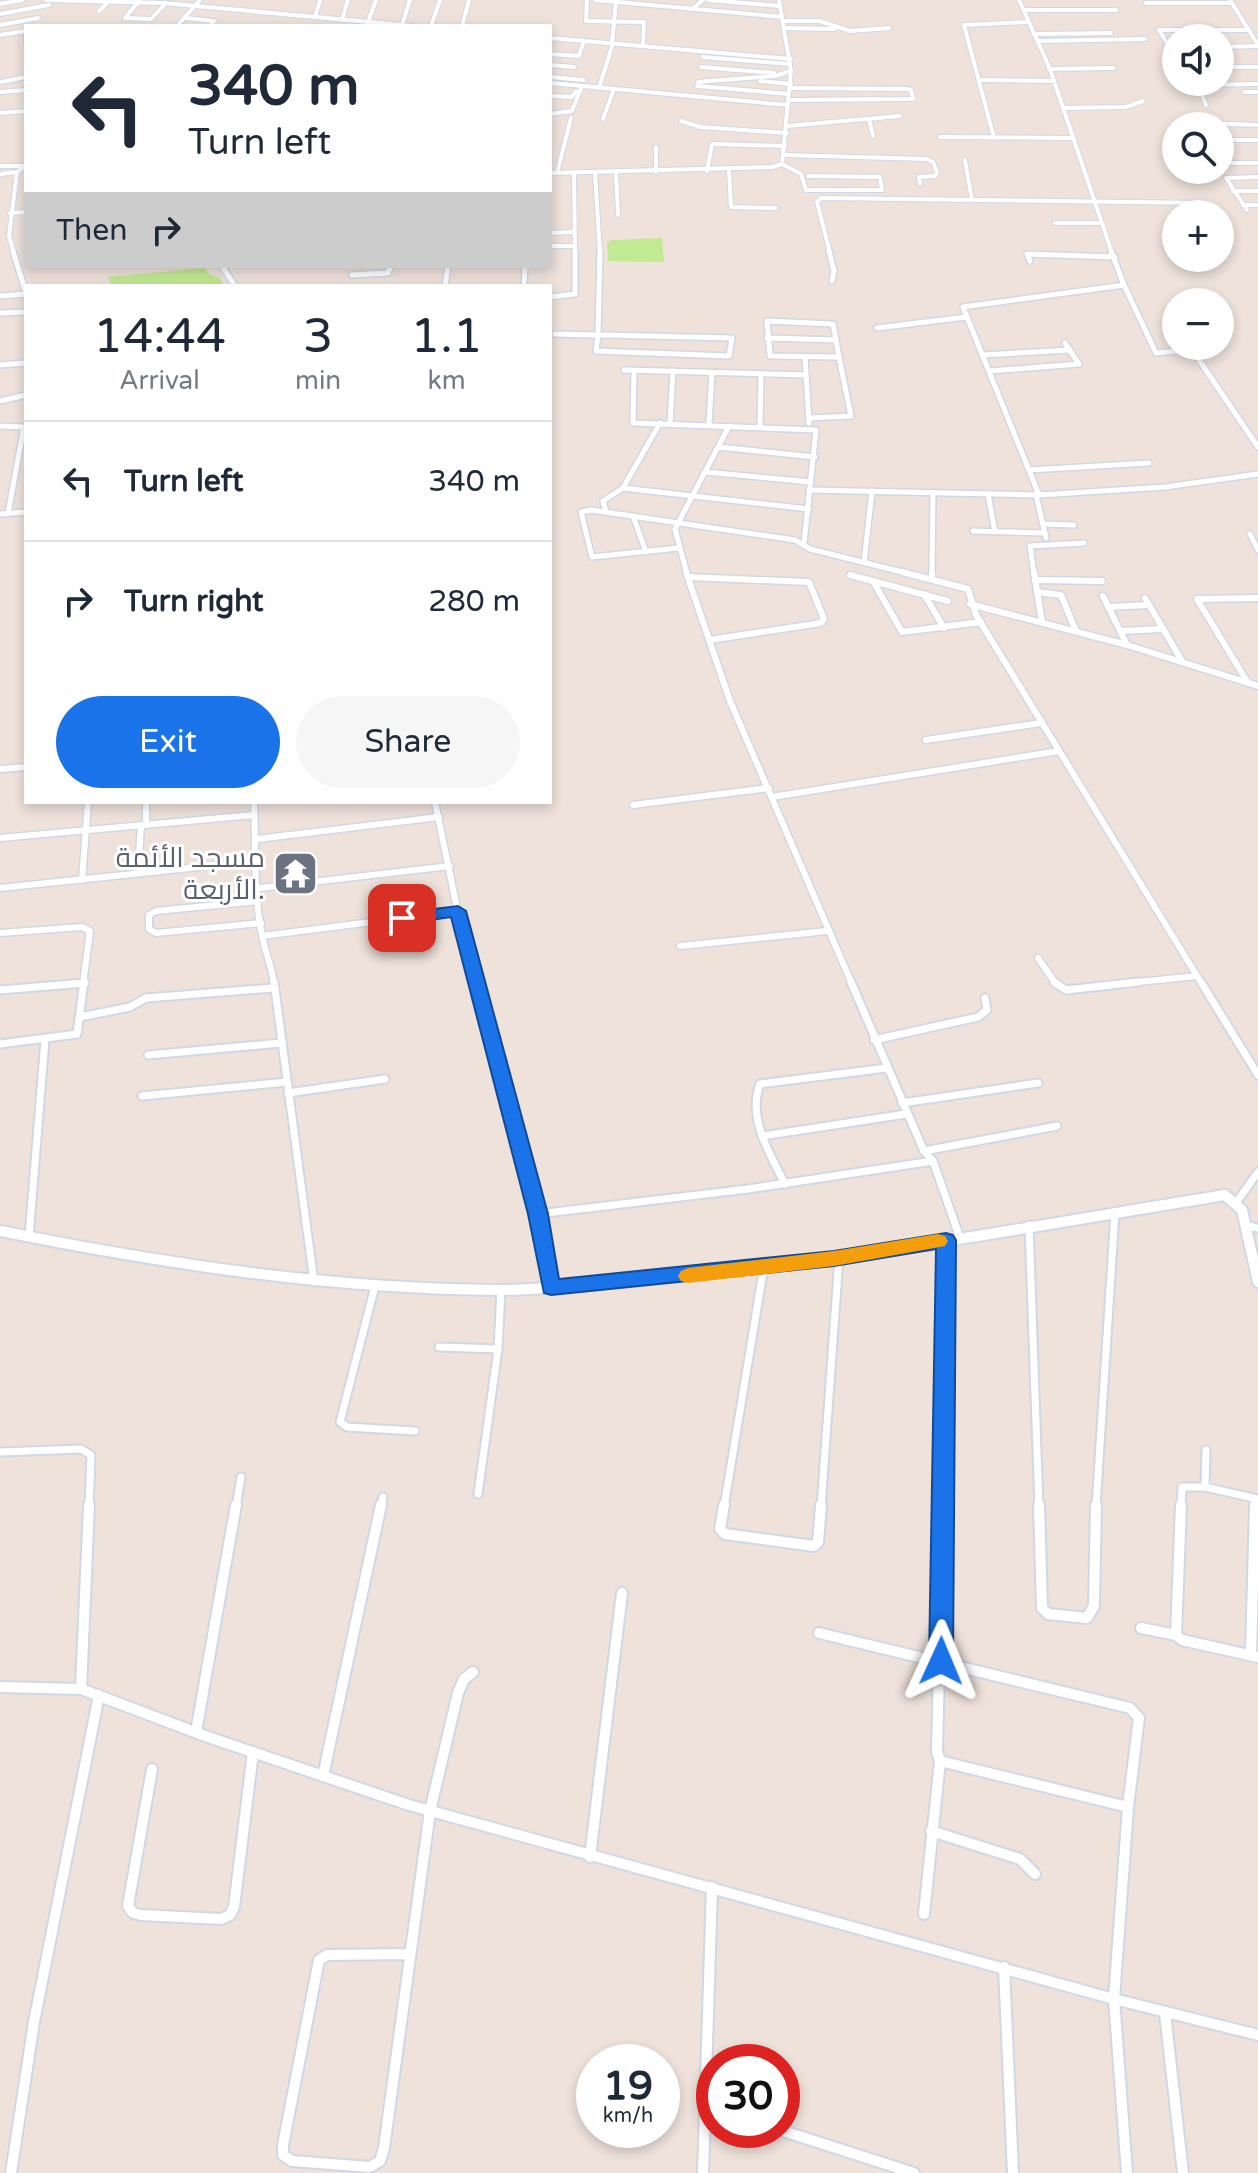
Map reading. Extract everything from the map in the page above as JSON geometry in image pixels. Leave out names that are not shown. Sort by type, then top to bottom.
[{"type":"street","points":[[0,4],[22,0]]},
{"type":"street","points":[[99,11],[110,0]]},
{"type":"street","points":[[0,14],[48,2],[122,0],[391,24]]},
{"type":"street","points":[[179,24],[200,0]]},
{"type":"street","points":[[315,17],[320,0]]},
{"type":"street","points":[[342,20],[348,0]]},
{"type":"street","points":[[368,22],[376,0]]},
{"type":"street","points":[[402,24],[410,0]]},
{"type":"street","points":[[432,24],[440,0]]},
{"type":"street","points":[[463,24],[469,0]]},
{"type":"street","points":[[552,54],[579,56],[584,40],[587,0]]},
{"type":"street","points":[[595,0],[820,21],[837,29]]},
{"type":"street","points":[[692,9],[706,0],[779,3],[791,71],[783,165]]},
{"type":"street","points":[[1019,0],[1037,34],[1099,223],[1124,285],[1156,353],[1162,352]]},
{"type":"street","points":[[139,1],[125,18],[151,19]]},
{"type":"street","points":[[33,24],[48,2]]},
{"type":"street","points":[[147,24],[164,2]]},
{"type":"street","points":[[599,88],[612,43],[616,2]]},
{"type":"street","points":[[1146,3],[1230,2],[1258,46],[1234,47]]},
{"type":"street","points":[[643,44],[645,6]]},
{"type":"street","points":[[1024,10],[1108,7],[1116,10]]},
{"type":"street","points":[[303,24],[308,17]]},
{"type":"street","points":[[0,25],[38,18]]},
{"type":"street","points":[[185,18],[214,21],[212,24]]},
{"type":"street","points":[[586,21],[644,22]]},
{"type":"street","points":[[981,80],[964,25],[1028,22]]},
{"type":"street","points":[[1160,27],[1248,26]]},
{"type":"street","points":[[1234,28],[1248,26]]},
{"type":"street","points":[[784,28],[864,31],[889,28]]},
{"type":"street","points":[[0,35],[24,31]]},
{"type":"street","points":[[1037,34],[1111,33]]},
{"type":"street","points":[[552,38],[790,61]]},
{"type":"street","points":[[1039,41],[1145,39]]},
{"type":"street","points":[[704,54],[701,67],[783,74]]},
{"type":"street","points":[[552,65],[575,65],[570,79]]},
{"type":"street","points":[[1234,67],[1258,67]]},
{"type":"street","points":[[1049,69],[1114,68]]},
{"type":"street","points":[[696,97],[698,82],[791,71]]},
{"type":"street","points":[[1,82],[24,77]]},
{"type":"street","points":[[552,77],[584,80]]},
{"type":"street","points":[[738,79],[789,94]]},
{"type":"street","points":[[1011,80],[1013,90]]},
{"type":"street","points":[[994,138],[977,81],[1053,81]]},
{"type":"street","points":[[552,83],[696,97],[789,94],[905,88],[911,90],[913,99],[789,94],[697,86]]},
{"type":"street","points":[[1206,105],[1198,85],[1258,84]]},
{"type":"street","points":[[552,96],[573,97],[580,86]]},
{"type":"street","points":[[552,114],[572,111],[580,86]]},
{"type":"street","points":[[603,119],[614,89]]},
{"type":"street","points":[[0,92],[24,90]]},
{"type":"street","points":[[1244,92],[1258,92]]},
{"type":"street","points":[[1063,108],[1126,107],[1143,101]]},
{"type":"street","points":[[0,113],[24,111]]},
{"type":"street","points":[[787,126],[900,116]]},
{"type":"street","points":[[557,173],[571,118]]},
{"type":"street","points":[[869,119],[873,136]]},
{"type":"street","points":[[681,121],[700,127],[787,133]]},
{"type":"street","points":[[1234,124],[1258,125]]},
{"type":"street","points":[[940,137],[1072,138]]},
{"type":"street","points":[[1234,140],[1256,140],[1258,149]]},
{"type":"street","points":[[707,171],[712,144],[785,146]]},
{"type":"street","points":[[656,147],[656,172]]},
{"type":"street","points":[[785,155],[926,159],[933,162],[937,172],[935,176],[919,177],[920,184]]},
{"type":"street","points":[[965,160],[972,200]]},
{"type":"street","points":[[1234,163],[1258,163]]},
{"type":"street","points":[[552,173],[707,171],[783,165],[801,174],[806,190],[882,190],[880,177],[808,176]]},
{"type":"street","points":[[0,166],[24,166]]},
{"type":"street","points":[[0,174],[17,172],[24,167]]},
{"type":"street","points":[[729,170],[731,207],[776,208]]},
{"type":"street","points":[[17,172],[9,236],[24,287]]},
{"type":"street","points":[[552,297],[575,294],[574,173]]},
{"type":"street","points":[[555,334],[598,335],[663,336],[732,338],[729,356],[596,351],[598,335],[603,267],[595,173]]},
{"type":"street","points":[[616,173],[618,215]]},
{"type":"street","points":[[1247,210],[1226,178],[1258,177]]},
{"type":"street","points":[[1233,191],[1258,191]]},
{"type":"street","points":[[832,281],[834,271],[818,199],[1162,202]]},
{"type":"street","points":[[1243,205],[1258,205]]},
{"type":"street","points":[[10,213],[24,212]]},
{"type":"street","points":[[1055,223],[1099,223]]},
{"type":"street","points":[[552,233],[573,232]]},
{"type":"street","points":[[552,246],[574,246]]},
{"type":"street","points":[[1030,261],[1027,254],[1115,257]]},
{"type":"street","points":[[352,275],[388,273],[390,268]]},
{"type":"street","points":[[1048,544],[1038,495],[963,307],[1124,285]]},
{"type":"street","points":[[0,296],[24,294]]},
{"type":"street","points":[[0,313],[24,312]]},
{"type":"street","points":[[877,328],[966,317]]},
{"type":"street","points":[[809,418],[850,418],[841,357],[833,324],[768,321],[770,356],[841,357]]},
{"type":"street","points":[[767,338],[836,340]]},
{"type":"street","points":[[990,371],[1079,364],[1065,343]]},
{"type":"street","points":[[982,355],[1070,350]]},
{"type":"street","points":[[805,357],[809,429]]},
{"type":"street","points":[[1199,360],[1258,447]]},
{"type":"street","points":[[0,365],[24,363]]},
{"type":"street","points":[[624,370],[806,375]]},
{"type":"street","points":[[634,370],[633,423],[760,426],[816,431],[804,543]]},
{"type":"street","points":[[670,423],[673,371]]},
{"type":"street","points":[[709,424],[712,372]]},
{"type":"street","points":[[760,426],[761,374]]},
{"type":"street","points":[[0,401],[24,395]]},
{"type":"street","points":[[606,512],[603,501],[623,488],[660,423]]},
{"type":"street","points":[[0,426],[24,427],[8,513]]},
{"type":"street","points":[[729,426],[674,531],[678,548],[730,701],[906,1114],[924,1151],[933,1161],[960,1238]]},
{"type":"street","points":[[719,447],[815,457]]},
{"type":"street","points":[[1029,470],[1149,463]]},
{"type":"street","points":[[705,472],[811,482]]},
{"type":"street","points":[[809,490],[1038,495],[1165,487],[1258,474]]},
{"type":"street","points":[[623,488],[809,509]]},
{"type":"street","points":[[864,563],[872,491]]},
{"type":"street","points":[[932,579],[933,492]]},
{"type":"street","points":[[988,494],[995,532]]},
{"type":"street","points":[[0,514],[24,512]]},
{"type":"street","points":[[678,548],[590,556],[581,520],[606,512],[679,521],[804,543],[810,549],[968,589],[970,604],[1041,723],[1258,1075]]},
{"type":"street","points":[[633,516],[646,552]]},
{"type":"street","points":[[1043,524],[1074,525]]},
{"type":"street","points":[[973,531],[1045,533]]},
{"type":"street","points":[[1250,534],[1258,550]]},
{"type":"street","points":[[1042,622],[1030,546],[1084,543]]},
{"type":"street","points":[[850,575],[948,601]]},
{"type":"street","points":[[688,577],[809,582],[824,619],[821,623],[709,640]]},
{"type":"street","points":[[1035,580],[1102,581]]},
{"type":"street","points":[[873,581],[902,632],[981,622]]},
{"type":"street","points":[[1037,592],[1061,595],[1076,631]]},
{"type":"street","points":[[924,594],[944,628]]},
{"type":"street","points":[[1103,596],[1127,645]]},
{"type":"street","points":[[1248,683],[1197,599],[1256,598],[1258,605]]},
{"type":"street","points":[[1108,607],[1146,601],[1183,662]]},
{"type":"street","points":[[970,604],[1127,645],[1258,686]]},
{"type":"street","points":[[1121,631],[1163,629]]},
{"type":"street","points":[[926,740],[1041,723]]},
{"type":"street","points":[[772,797],[1059,751]]},
{"type":"street","points":[[0,769],[24,767]]},
{"type":"street","points":[[633,805],[769,788]]},
{"type":"street","points":[[82,880],[88,804]]},
{"type":"street","points":[[138,872],[146,804]]},
{"type":"street","points":[[254,804],[262,936],[271,962],[314,1282]]},
{"type":"street","points":[[436,804],[458,911],[538,1214],[551,1288]]},
{"type":"street","points":[[0,838],[254,815]]},
{"type":"street","points":[[257,839],[439,817]]},
{"type":"street","points":[[0,888],[256,861]]},
{"type":"street","points":[[260,888],[450,866]]},
{"type":"street","points":[[258,901],[156,911],[149,915],[149,929],[156,933],[261,923]]},
{"type":"street","points":[[262,936],[458,911]]},
{"type":"street","points":[[0,933],[87,928],[90,931],[77,1034],[0,1044]]},
{"type":"street","points":[[680,946],[827,931]]},
{"type":"street","points":[[1038,958],[1056,985],[1066,990],[1197,976]]},
{"type":"street","points":[[0,990],[85,983]]},
{"type":"street","points":[[80,1017],[130,1007],[146,998],[273,988]]},
{"type":"street","points":[[874,1040],[978,1017],[987,1010],[985,998]]},
{"type":"street","points":[[29,1236],[45,1040]]},
{"type":"street","points":[[148,1055],[281,1043]]},
{"type":"street","points":[[785,1184],[762,1136],[755,1096],[760,1084],[886,1068]]},
{"type":"street","points":[[288,1093],[385,1079]]},
{"type":"street","points":[[142,1096],[287,1082]]},
{"type":"street","points":[[902,1103],[1038,1083]]},
{"type":"street","points":[[762,1136],[906,1114]]},
{"type":"street","points":[[924,1151],[1057,1126]]},
{"type":"street","points":[[538,1214],[785,1184],[933,1161]]},
{"type":"street","points":[[1238,1200],[1258,1173]]},
{"type":"street","points":[[0,1231],[118,1255],[314,1282],[501,1290],[551,1288],[839,1258],[1225,1195],[1238,1200],[1253,1227],[1252,1263],[1258,1282]]},
{"type":"street","points":[[1029,1225],[1042,1608],[1048,1614],[1087,1618],[1094,1606],[1097,1478],[1115,1212]]},
{"type":"street","points":[[924,1914],[940,1761],[937,1752],[941,1661],[946,1240]]},
{"type":"street","points":[[764,1266],[721,1531],[814,1546],[818,1542],[839,1258]]},
{"type":"street","points":[[375,1286],[340,1422],[347,1427],[415,1431]]},
{"type":"street","points":[[478,1494],[498,1349],[501,1290]]},
{"type":"street","points":[[439,1347],[498,1349]]},
{"type":"street","points":[[0,1452],[81,1449],[91,1455],[81,1689]]},
{"type":"street","points":[[1205,1487],[1206,1450]]},
{"type":"street","points":[[196,1732],[241,1477]]},
{"type":"street","points":[[1141,1628],[1254,1656],[1256,1499],[1205,1487],[1182,1487],[1176,1635]]},
{"type":"street","points":[[323,1776],[383,1497]]},
{"type":"street","points":[[590,1857],[622,1593]]},
{"type":"street","points":[[819,1633],[1136,1712],[1139,1718],[1128,1807],[1114,1999],[1127,2173]]},
{"type":"street","points":[[410,1954],[327,1955],[319,1960],[283,2145],[283,2155],[292,2161],[370,2167],[380,2161],[410,1954],[430,1811],[458,1693],[464,1679],[473,1672]]},
{"type":"street","points":[[0,1687],[81,1689],[253,1752],[430,1811],[1165,2013],[1258,2035]]},
{"type":"street","points":[[11,2173],[34,2022],[99,1695]]},
{"type":"street","points":[[152,1769],[128,1906],[133,1913],[141,1915],[221,1919],[230,1915],[234,1907],[253,1752]]},
{"type":"street","points":[[940,1761],[1128,1807]]},
{"type":"street","points":[[931,1831],[1020,1859],[1035,1874]]},
{"type":"street","points":[[711,2044],[712,1887]]},
{"type":"street","points":[[1004,1967],[1013,2173]]},
{"type":"street","points":[[1165,2013],[1183,2173]]},
{"type":"street","points":[[800,2136],[914,2173]]},
{"type":"street","points":[[703,2173],[706,2148]]},
{"type":"green space","points":[[662,238],[664,262],[608,261],[607,242]]},
{"type":"green space","points":[[204,268],[209,274],[220,278],[223,284],[111,284],[108,277]]},
{"type":"slow traffic","points":[[688,1276],[834,1258],[938,1241]]},
{"type":"place","name":"مسجد الأئمة الأربعة.","points":[[296,874]]},
{"type":"route","points":[[402,918],[458,911],[538,1214],[551,1288],[688,1276],[946,1240],[941,1661]]}]
